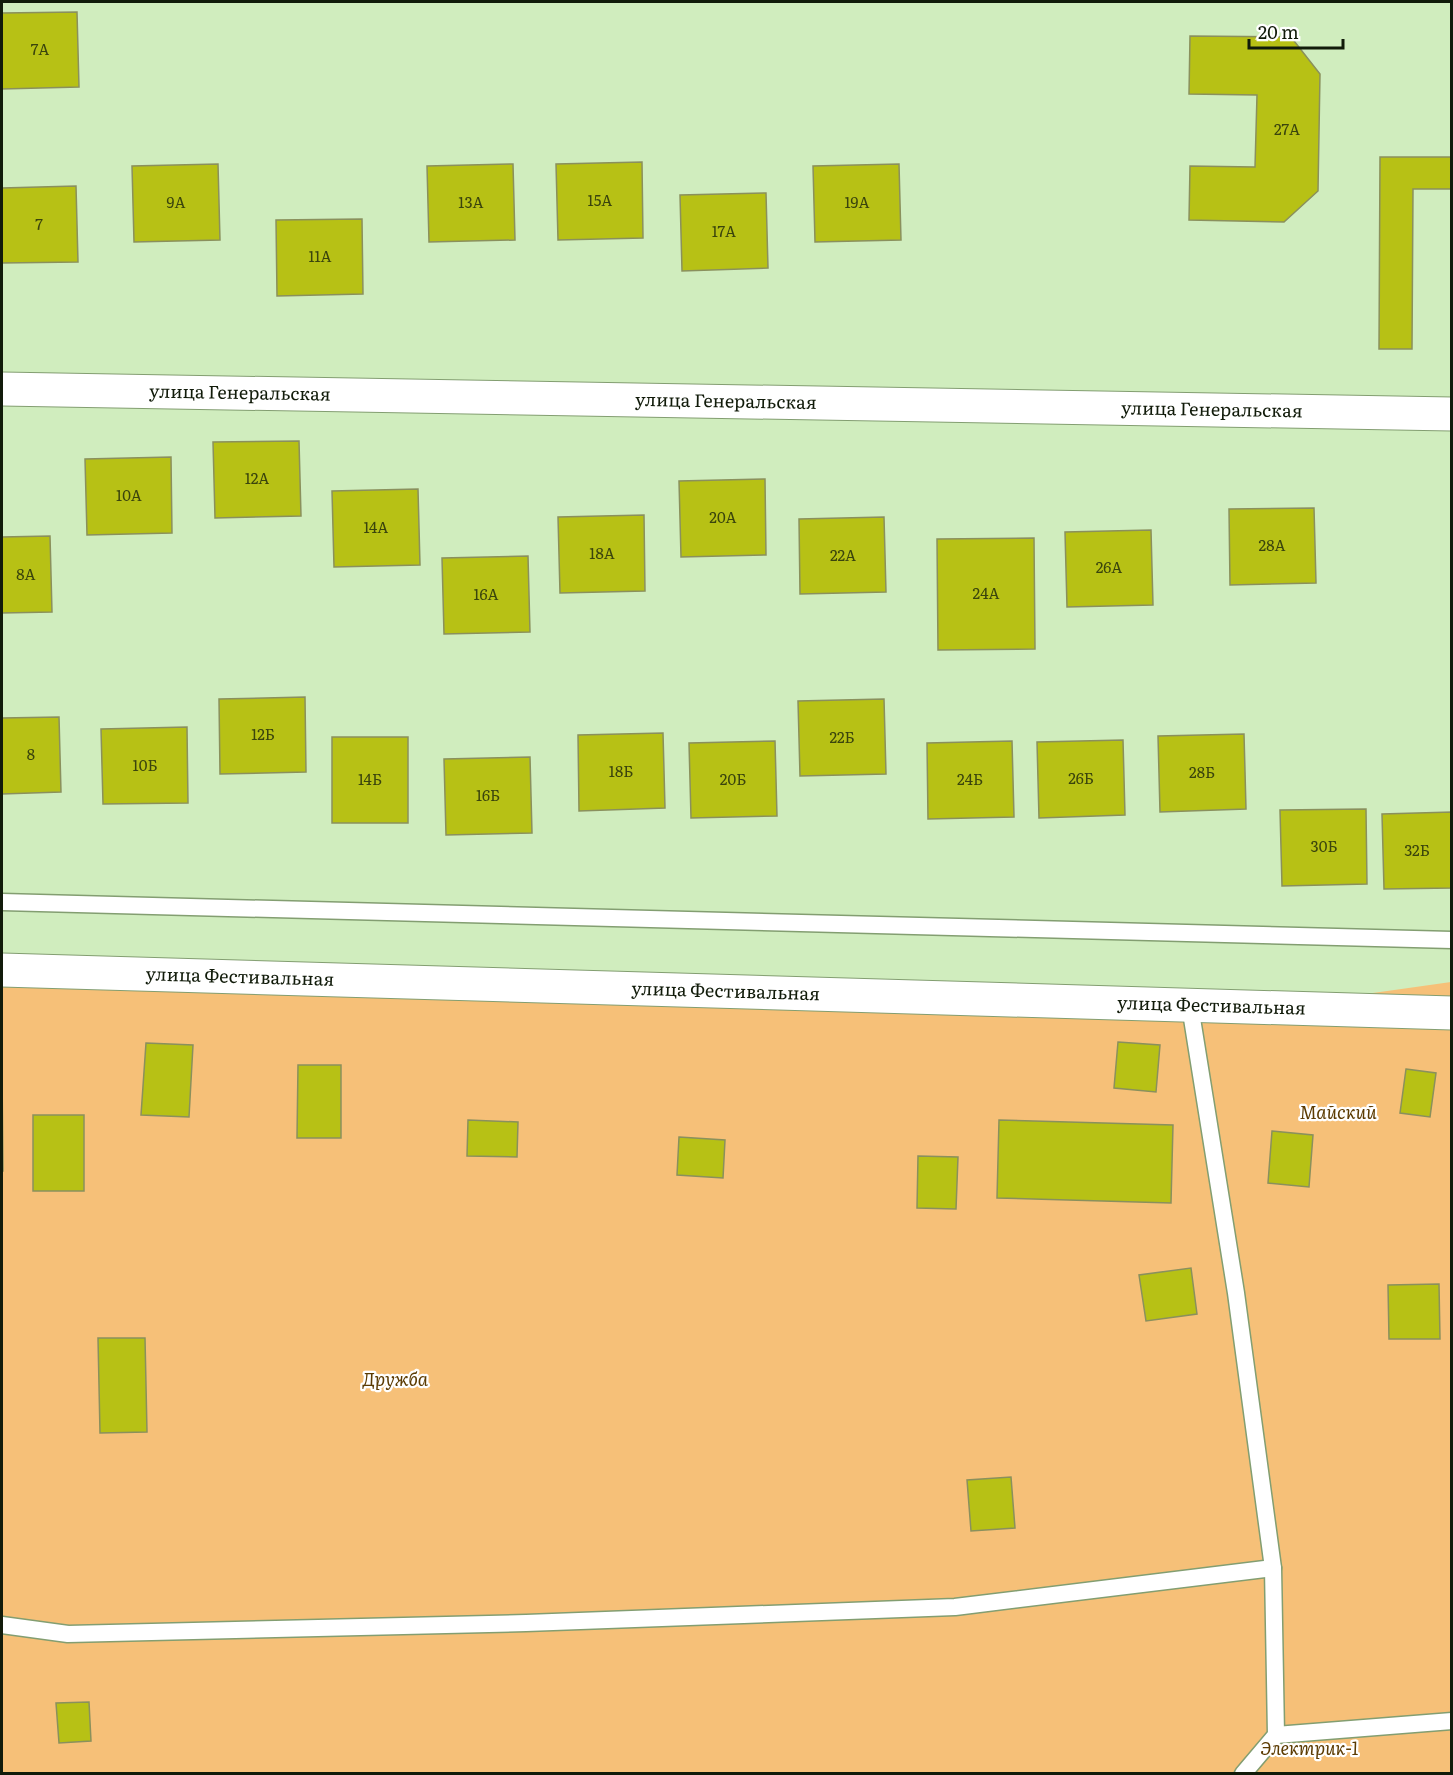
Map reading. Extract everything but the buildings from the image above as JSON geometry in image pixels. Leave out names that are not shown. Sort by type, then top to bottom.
[{"type":"street","name":"улица Генеральская","points":[[2,389],[1452,414]]},
{"type":"street","name":"улица Фестивальная","points":[[2,970],[1452,1013]]},
{"type":"lane","points":[[2,902],[1452,940]]},
{"type":"lane","points":[[1190,1006],[1236,1293],[1273,1568],[1276,1735],[1243,1773]]},
{"type":"lane","points":[[2,1625],[80,1634],[526,1623],[955,1607],[1273,1568]]},
{"type":"lane","points":[[1276,1735],[1452,1721]]},
{"type":"green space","name":"Дружба","points":[[2,971],[1202,1017],[1451,982],[1451,1773],[2,1774]]},
{"type":"park label","name":"Майский","points":[[1338,1113]]},
{"type":"park label","name":"Электрик-1","points":[[1309,1749]]}]
